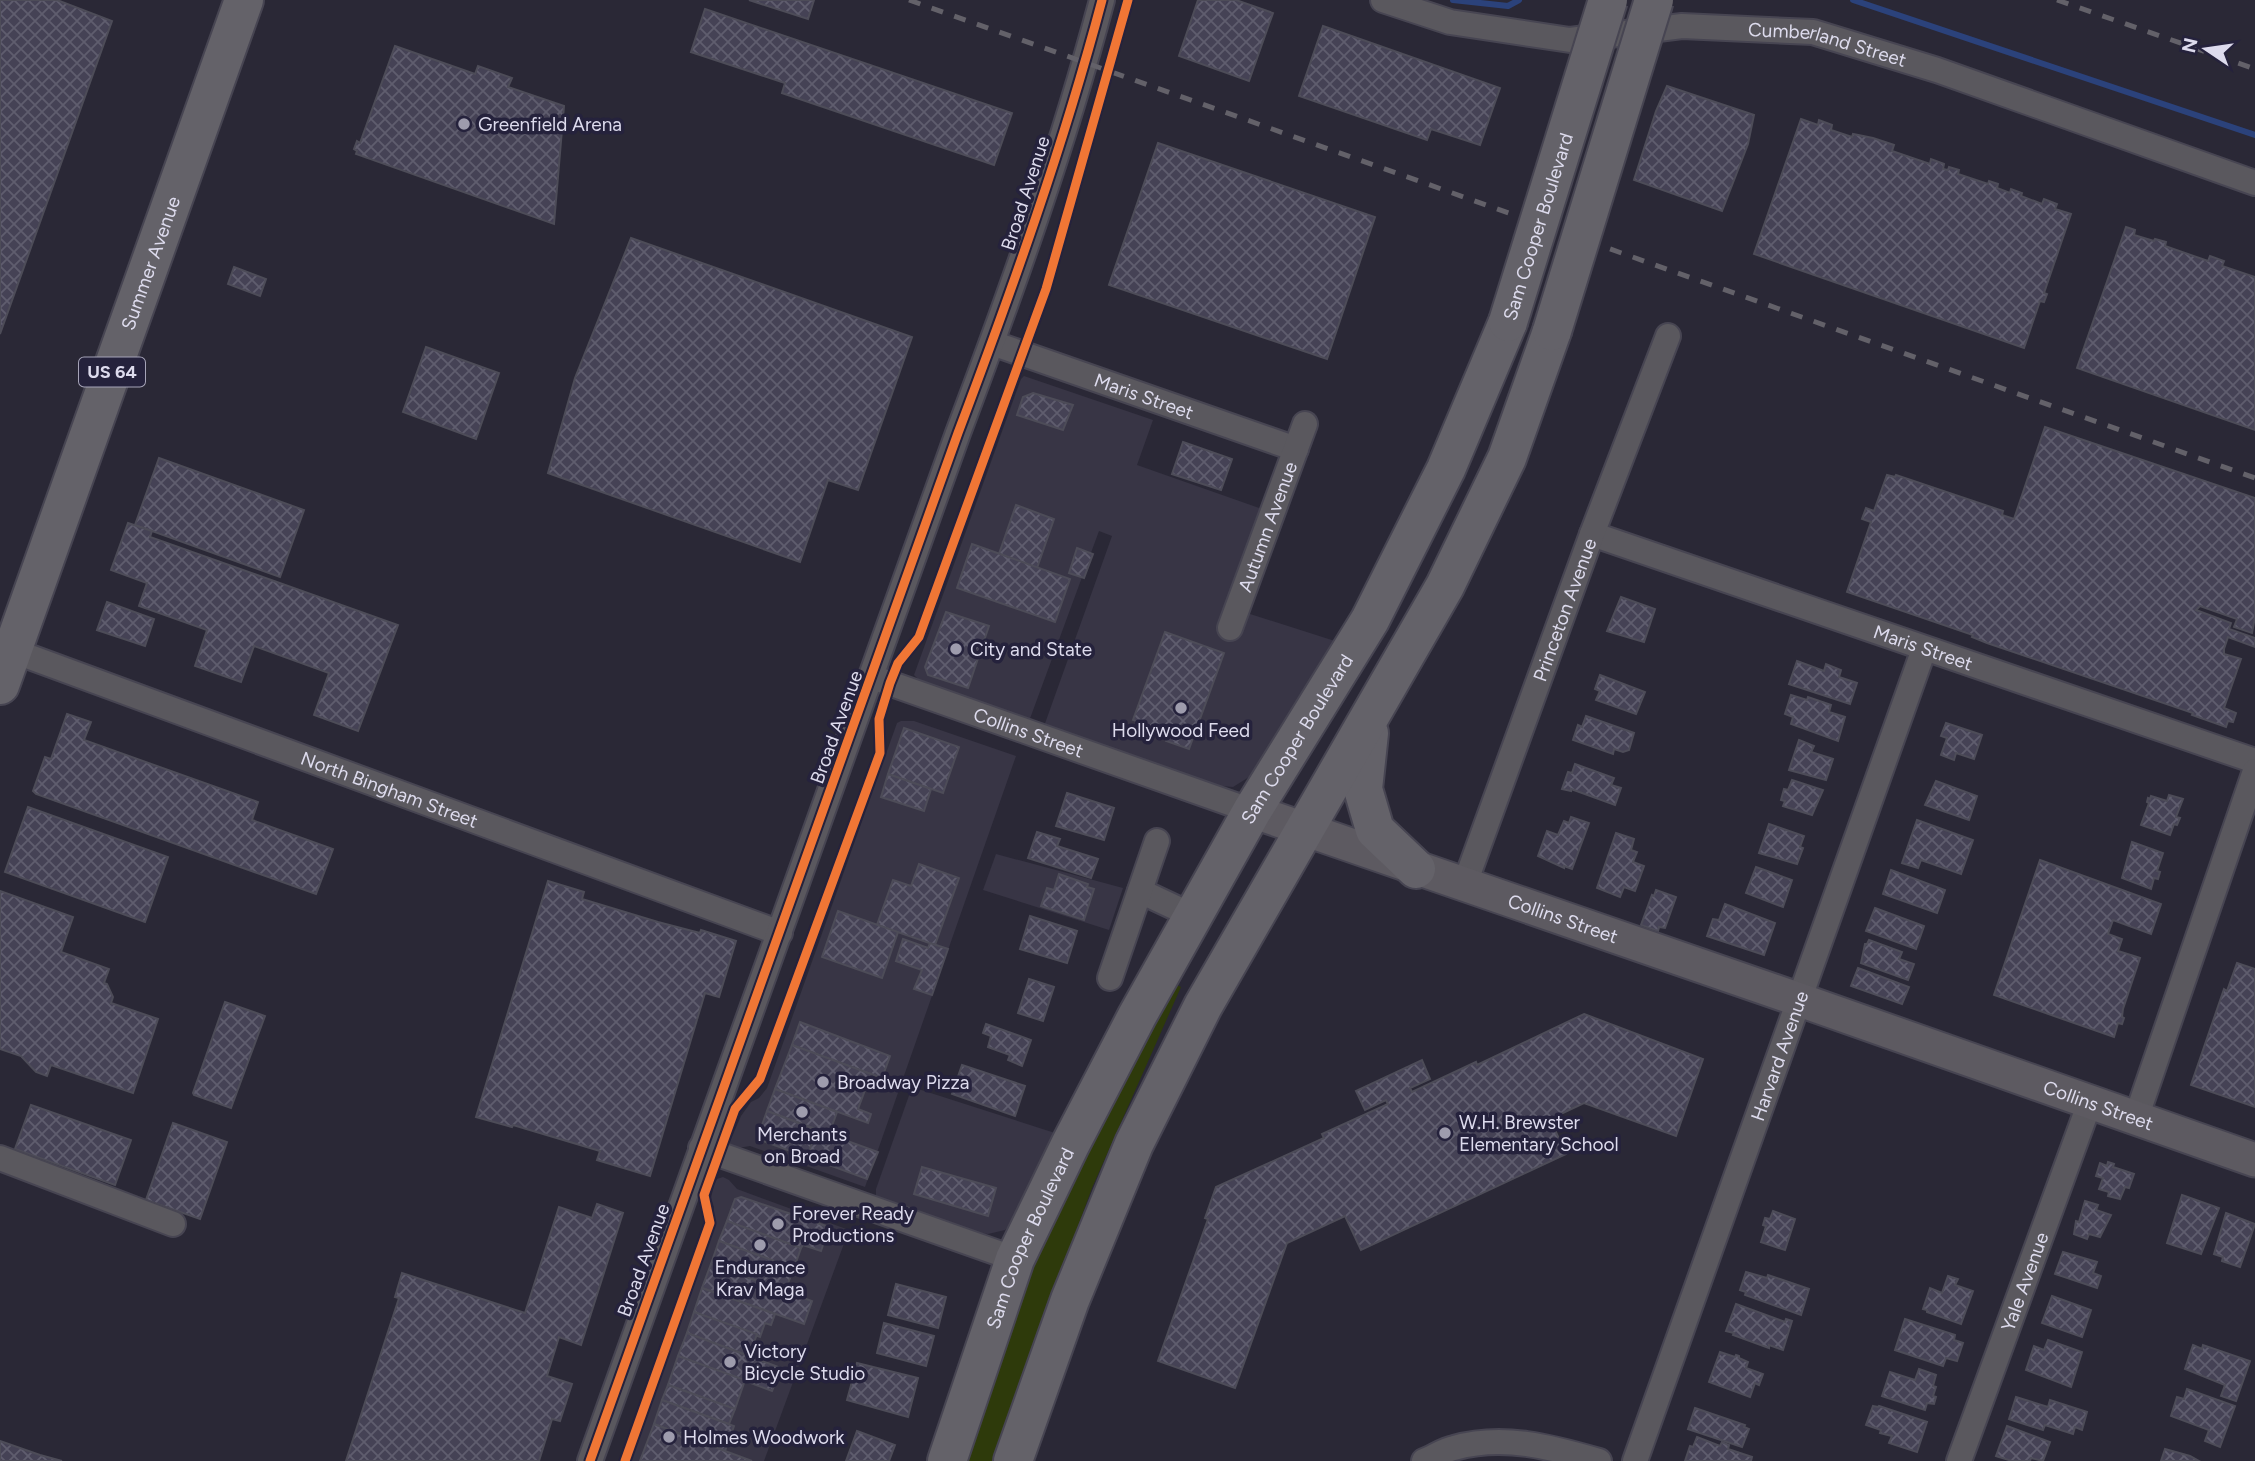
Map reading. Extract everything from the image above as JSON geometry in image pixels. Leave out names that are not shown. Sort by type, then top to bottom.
[{"type":"main road","name":"Summer Avenue","points":[[4,660],[244,0]]},
{"type":"main road","name":"Sam Cooper Boulevard","points":[[947,1461],[1015,1259],[1070,1144],[1252,811],[1370,621],[1446,469],[1508,323],[1608,0]]},
{"type":"main road","points":[[1013,1461],[1070,1300],[1134,1144],[1203,1006],[1445,586],[1507,458],[1552,331],[1654,0]]},
{"type":"main road","points":[[1373,715],[1367,740],[1363,789],[1375,830],[1416,869]]},
{"type":"street","name":"Broad Avenue","points":[[590,1461],[1022,261],[1086,61],[1102,0]]},
{"type":"street","name":"Cumberland Street","points":[[1382,0],[1450,22],[1570,40],[1682,26],[1813,32],[1937,70],[2255,183]]},
{"type":"street","name":"Princeton Avenue","points":[[1464,886],[1592,534],[1668,336]]},
{"type":"street","name":"Maris Street","points":[[992,342],[1296,449]]},
{"type":"street","name":"Autumn Avenue","points":[[1230,628],[1305,424]]},
{"type":"street","name":"Maris Street","points":[[1592,534],[2255,761]]},
{"type":"street","name":"Harvard Avenue","points":[[1634,1461],[1924,649]]},
{"type":"street","name":"North Bingham Street","points":[[4,660],[780,933]]},
{"type":"street","name":"Collins Street","points":[[872,677],[1464,886],[1800,1000],[2255,1160]]},
{"type":"street","points":[[2136,1118],[2255,771]]},
{"type":"street","points":[[1110,978],[1157,841]]},
{"type":"street","points":[[1140,891],[1194,916]]},
{"type":"street","name":"Yale Avenue","points":[[1959,1461],[2090,1102]]},
{"type":"street","points":[[701,1148],[1015,1259]]},
{"type":"street","points":[[0,1158],[173,1224]]},
{"type":"street","points":[[1424,1461],[1453,1448],[1510,1440],[1563,1450],[1598,1461]]},
{"type":"shaded area","points":[[1024,376],[1153,420],[1137,465],[1262,509],[1225,606],[1338,642],[1263,764],[1233,787],[1208,785],[1043,729],[1112,536],[1099,531],[1028,724],[922,683],[914,675]]},
{"type":"shaded area","points":[[914,721],[1016,756],[865,1187],[750,1146],[732,1149],[728,1146],[741,1116],[751,1102],[759,1098],[767,1088],[897,723]]},
{"type":"shaded area","points":[[996,854],[1123,888],[1109,930],[983,890]]},
{"type":"shaded area","points":[[912,1087],[1055,1133],[1015,1220],[1005,1230],[988,1234],[977,1233],[883,1201],[876,1196],[876,1189]]},
{"type":"shaded area","points":[[723,1177],[737,1189],[849,1230],[764,1461],[631,1461],[712,1234],[714,1207],[711,1198],[717,1179]]},
{"type":"green space","points":[[1173,983],[1181,987],[1092,1188],[992,1461],[963,1461],[1001,1352],[1051,1224]]},
{"type":"building","points":[[0,0],[57,0],[112,21],[0,334]]},
{"type":"building","points":[[749,0],[814,0],[808,19]]},
{"type":"building","points":[[1198,0],[1236,0],[1273,13],[1249,81],[1179,56]]},
{"type":"building","points":[[705,9],[1012,113],[994,165],[782,93],[785,83],[691,52]]},
{"type":"building","points":[[1323,26],[1500,88],[1480,145],[1431,129],[1427,140],[1299,96]]},
{"type":"building","name":"Greenfield Arena","points":[[395,46],[475,74],[478,66],[512,78],[508,87],[564,106],[554,224],[356,154],[354,149],[357,141],[360,143]]},
{"type":"building","points":[[1667,86],[1754,115],[1748,144],[1722,211],[1634,180]]},
{"type":"building","points":[[1801,119],[1818,125],[1819,120],[1832,125],[1831,130],[1852,137],[1853,134],[1894,145],[1892,151],[1930,164],[1931,159],[1944,164],[1943,169],[1948,170],[1949,167],[1959,170],[1958,174],[1988,184],[1989,181],[1998,184],[1997,188],[2010,193],[2011,189],[2042,204],[2044,199],[2057,204],[2055,209],[2071,214],[2044,293],[2047,294],[2044,302],[2040,301],[2024,348],[1754,254]]},
{"type":"building","points":[[1158,143],[1375,217],[1327,359],[1109,285]]},
{"type":"building","points":[[2126,227],[2135,230],[2134,235],[2166,242],[2165,246],[2208,261],[2210,256],[2224,261],[2222,266],[2255,277],[2255,430],[2077,368]]},
{"type":"building","points":[[631,238],[912,337],[858,490],[828,480],[800,562],[548,473],[575,378]]},
{"type":"building","points":[[234,267],[266,279],[260,296],[228,284]]},
{"type":"building","points":[[426,347],[499,373],[476,439],[403,412]]},
{"type":"building","points":[[1033,393],[1073,405],[1063,430],[1017,415],[1023,397]]},
{"type":"building","points":[[2045,427],[2255,498],[2255,617],[2252,633],[2234,627],[2237,619],[2200,606],[2196,610],[2231,623],[2229,629],[2255,638],[2255,647],[2228,637],[2224,649],[2224,654],[2241,659],[2224,708],[2236,713],[2233,722],[2228,721],[2226,727],[2192,715],[2193,713],[1847,592],[1871,522],[1862,519],[1866,508],[1874,511],[1887,475],[1896,475],[2003,511],[2002,515],[2014,519]]},
{"type":"building","points":[[1183,442],[1232,459],[1221,490],[1172,474]]},
{"type":"building","points":[[159,458],[304,510],[280,577],[135,525]]},
{"type":"building","points":[[1016,505],[1054,519],[1037,568],[999,554]]},
{"type":"building","points":[[128,523],[152,531],[150,537],[398,625],[358,731],[314,715],[329,673],[254,646],[241,682],[195,666],[207,630],[139,606],[147,583],[111,570]]},
{"type":"building","points":[[972,544],[1070,579],[1055,622],[957,588]]},
{"type":"building","points":[[1077,548],[1093,554],[1084,578],[1069,573]]},
{"type":"building","points":[[1621,597],[1655,609],[1644,642],[1607,631]]},
{"type":"building","points":[[107,602],[154,619],[145,646],[97,630]]},
{"type":"building","name":"City and State","points":[[946,612],[989,626],[968,688],[928,675],[925,667]]},
{"type":"building","points":[[1165,632],[1224,653],[1189,749],[1166,741],[1169,733],[1133,720]]},
{"type":"building","points":[[1797,661],[1824,671],[1826,664],[1841,670],[1839,677],[1857,683],[1850,704],[1789,684]]},
{"type":"building","points":[[1600,675],[1645,692],[1636,714],[1596,700],[1600,691],[1595,689]]},
{"type":"building","points":[[1791,695],[1807,700],[1808,697],[1831,705],[1829,712],[1845,717],[1838,741],[1791,724],[1793,717],[1785,714]]},
{"type":"building","points":[[67,714],[91,722],[84,740],[258,802],[252,820],[333,849],[316,894],[36,794],[33,791],[45,757],[51,759]]},
{"type":"building","points":[[1586,716],[1634,733],[1629,750],[1623,752],[1614,749],[1613,754],[1573,740],[1578,725],[1582,727]]},
{"type":"building","points":[[1946,723],[1982,735],[1974,759],[1956,753],[1954,760],[1941,755],[1947,738],[1941,736]]},
{"type":"building","points":[[904,728],[959,747],[943,793],[888,774]]},
{"type":"building","points":[[1799,740],[1814,746],[1811,752],[1833,759],[1826,780],[1789,770]]},
{"type":"building","points":[[1575,764],[1614,778],[1611,785],[1621,788],[1615,805],[1571,789],[1562,789],[1568,772],[1572,773]]},
{"type":"building","points":[[888,774],[931,789],[924,811],[881,797]]},
{"type":"building","points":[[1792,780],[1823,790],[1812,815],[1783,806],[1785,801],[1781,800],[1784,789],[1788,790]]},
{"type":"building","points":[[1936,781],[1977,796],[1969,820],[1925,805]]},
{"type":"building","points":[[1067,793],[1114,808],[1104,840],[1056,826]]},
{"type":"building","points":[[2169,795],[2183,799],[2176,817],[2180,818],[2177,825],[2174,824],[2170,835],[2141,825],[2149,803],[2148,798],[2151,796],[2167,801]]},
{"type":"building","points":[[28,807],[168,857],[145,922],[5,872]]},
{"type":"building","points":[[1571,817],[1589,823],[1572,869],[1538,856],[1547,831],[1558,835],[1564,821],[1569,823]]},
{"type":"building","points":[[1917,820],[1973,840],[1961,874],[1921,860],[1918,868],[1902,863]]},
{"type":"building","points":[[1769,824],[1804,836],[1797,864],[1759,853]]},
{"type":"building","points":[[1037,832],[1060,839],[1057,846],[1098,859],[1091,878],[1028,858]]},
{"type":"building","points":[[1616,833],[1634,839],[1631,850],[1637,852],[1633,862],[1644,866],[1635,891],[1624,887],[1620,897],[1597,888]]},
{"type":"building","points":[[2132,842],[2163,853],[2157,871],[2160,872],[2158,879],[2154,878],[2151,889],[2122,878]]},
{"type":"building","points":[[2040,860],[2161,904],[2151,934],[2113,920],[2108,934],[2122,939],[2118,951],[2140,958],[2123,1009],[2124,1018],[2122,1024],[2118,1023],[2114,1037],[1994,995]]},
{"type":"building","points":[[919,864],[959,878],[935,945],[877,925],[893,880],[911,886]]},
{"type":"building","points":[[1756,867],[1792,880],[1783,907],[1746,893]]},
{"type":"building","points":[[1891,870],[1945,890],[1937,913],[1883,894]]},
{"type":"building","points":[[1059,874],[1088,884],[1087,887],[1094,889],[1084,920],[1041,906],[1047,888],[1054,890]]},
{"type":"building","points":[[548,881],[584,892],[582,899],[658,922],[700,933],[701,930],[736,941],[719,997],[705,993],[650,1176],[597,1160],[600,1151],[476,1117]]},
{"type":"building","points":[[1656,890],[1676,897],[1665,928],[1659,927],[1658,931],[1641,925]]},
{"type":"building","points":[[0,891],[73,917],[61,952],[109,969],[104,983],[113,997],[111,1003],[158,1019],[133,1093],[51,1065],[47,1076],[36,1072],[21,1056],[0,1049]]},
{"type":"building","points":[[1725,904],[1775,923],[1764,955],[1707,936],[1713,919],[1719,920]]},
{"type":"building","points":[[1875,908],[1924,926],[1916,949],[1866,931]]},
{"type":"building","points":[[838,911],[898,932],[882,978],[822,957]]},
{"type":"building","points":[[1030,916],[1077,931],[1067,963],[1020,949]]},
{"type":"building","points":[[903,939],[928,948],[930,943],[948,949],[932,995],[914,989],[922,970],[896,961]]},
{"type":"building","points":[[1869,940],[1902,952],[1899,959],[1914,964],[1908,980],[1861,963],[1865,944]]},
{"type":"building","points":[[2237,963],[2255,969],[2255,1107],[2191,1085],[2224,989],[2227,991]]},
{"type":"building","points":[[1858,968],[1909,987],[1902,1004],[1851,986]]},
{"type":"building","points":[[1029,979],[1054,987],[1043,1021],[1018,1013]]},
{"type":"building","points":[[225,1002],[265,1016],[231,1108],[193,1093]]},
{"type":"building","points":[[1584,1014],[1703,1059],[1676,1136],[1584,1103],[1550,1119],[1566,1154],[1361,1250],[1345,1216],[1287,1243],[1235,1388],[1158,1361],[1208,1219],[1205,1218],[1216,1187],[1324,1138],[1322,1134],[1388,1104],[1386,1100],[1365,1110],[1356,1091],[1422,1060],[1430,1079],[1410,1088],[1412,1092],[1476,1062],[1477,1065]]},
{"type":"building","points":[[800,1022],[890,1056],[882,1078],[792,1045]]},
{"type":"building","points":[[986,1024],[1031,1040],[1022,1066],[1008,1060],[1010,1055],[988,1047],[991,1036],[983,1033]]},
{"type":"building","name":"Broadway Pizza","points":[[792,1045],[871,1074],[858,1109],[871,1114],[868,1123],[775,1089]]},
{"type":"building","points":[[962,1065],[1025,1086],[1015,1116],[952,1094]]},
{"type":"building","name":"Merchants on Broad","points":[[775,1089],[837,1112],[829,1134],[767,1111]]},
{"type":"building","points":[[31,1105],[131,1140],[115,1185],[15,1149]]},
{"type":"building","points":[[767,1111],[817,1130],[807,1157],[757,1139]]},
{"type":"building","points":[[173,1123],[227,1142],[200,1219],[146,1200]]},
{"type":"building","points":[[817,1130],[878,1152],[867,1179],[807,1157]]},
{"type":"building","points":[[2108,1162],[2114,1164],[2113,1167],[2134,1174],[2129,1188],[2125,1187],[2120,1199],[2108,1196],[2109,1192],[2099,1189],[2103,1178],[2096,1176],[2100,1163],[2107,1166]]},
{"type":"building","points":[[922,1167],[996,1188],[988,1216],[914,1194]]},
{"type":"building","points":[[2182,1195],[2219,1208],[2201,1254],[2167,1243]]},
{"type":"building","name":"Forever Ready Productions","points":[[741,1197],[829,1227],[821,1251],[803,1245],[801,1248],[727,1221],[735,1199]]},
{"type":"building","points":[[2085,1201],[2098,1205],[2096,1210],[2111,1215],[2100,1237],[2089,1234],[2087,1239],[2074,1234],[2076,1221],[2079,1222]]},
{"type":"building","points":[[597,1204],[623,1213],[581,1345],[559,1337],[547,1376],[572,1384],[560,1421],[552,1419],[539,1461],[346,1461],[399,1298],[395,1297],[402,1273],[525,1313],[559,1207],[592,1218]]},
{"type":"building","points":[[1773,1211],[1795,1219],[1785,1250],[1761,1242],[1766,1226],[1763,1225],[1765,1218],[1770,1219]]},
{"type":"building","points":[[2226,1213],[2255,1224],[2240,1267],[2222,1261],[2223,1257],[2214,1254]]},
{"type":"building","name":"Endurance Krav Maga","points":[[727,1221],[801,1248],[794,1268],[719,1241]]},
{"type":"building","points":[[719,1241],[794,1268],[785,1291],[711,1264]]},
{"type":"building","points":[[2063,1252],[2097,1262],[2093,1273],[2101,1276],[2097,1288],[2055,1274]]},
{"type":"building","points":[[711,1264],[812,1301],[804,1324],[702,1288]]},
{"type":"building","points":[[1746,1272],[1767,1278],[1768,1275],[1809,1289],[1801,1315],[1745,1295],[1746,1292],[1740,1290]]},
{"type":"building","points":[[1948,1276],[1958,1279],[1955,1285],[1973,1291],[1961,1324],[1923,1309],[1930,1288],[1942,1293]]},
{"type":"building","points":[[896,1284],[946,1297],[938,1328],[888,1315]]},
{"type":"building","points":[[702,1288],[775,1314],[771,1325],[765,1323],[760,1337],[694,1312]]},
{"type":"building","points":[[2052,1296],[2091,1310],[2082,1337],[2042,1323]]},
{"type":"building","points":[[1736,1304],[1785,1322],[1786,1319],[1792,1321],[1783,1350],[1769,1345],[1769,1348],[1726,1331]]},
{"type":"building","points":[[694,1312],[757,1334],[749,1356],[687,1333]]},
{"type":"building","points":[[1905,1319],[1955,1335],[1954,1340],[1963,1343],[1957,1361],[1946,1358],[1943,1366],[1895,1350]]},
{"type":"building","points":[[884,1323],[934,1336],[926,1366],[877,1353]]},
{"type":"building","name":"Victory Bicycle Studio","points":[[687,1333],[781,1368],[772,1391],[678,1356]]},
{"type":"building","points":[[2048,1340],[2082,1352],[2071,1387],[2026,1370],[2034,1346],[2044,1350]]},
{"type":"building","points":[[2193,1345],[2202,1349],[2203,1345],[2250,1361],[2236,1401],[2221,1396],[2225,1385],[2185,1369]]},
{"type":"building","points":[[1720,1352],[1739,1356],[1748,1362],[1746,1368],[1763,1374],[1759,1385],[1755,1383],[1750,1397],[1709,1382]]},
{"type":"building","points":[[678,1356],[745,1380],[735,1409],[668,1385]]},
{"type":"building","points":[[857,1363],[918,1378],[908,1417],[847,1400]]},
{"type":"building","points":[[1919,1369],[1936,1375],[1933,1386],[1936,1387],[1934,1404],[1927,1403],[1925,1410],[1882,1396],[1890,1372],[1915,1380]]},
{"type":"building","points":[[668,1385],[735,1409],[729,1424],[662,1400]]},
{"type":"building","points":[[2187,1389],[2235,1406],[2220,1447],[2205,1441],[2209,1430],[2171,1416],[2177,1397],[2184,1399]]},
{"type":"building","points":[[2016,1397],[2048,1407],[2050,1400],[2087,1412],[2082,1430],[2075,1427],[2073,1434],[2045,1425],[2043,1430],[2009,1419]]},
{"type":"building","points":[[662,1400],[734,1426],[725,1451],[654,1424]]},
{"type":"building","points":[[1873,1406],[1927,1422],[1917,1452],[1889,1443],[1892,1436],[1866,1425]]},
{"type":"building","points":[[1695,1408],[1745,1425],[1744,1427],[1749,1429],[1742,1447],[1688,1429]]},
{"type":"building","name":"Holmes Woodwork","points":[[654,1424],[725,1451],[752,1461],[640,1461]]},
{"type":"building","points":[[2007,1426],[2050,1442],[2043,1461],[2031,1458],[2030,1461],[2012,1461],[1996,1456]]},
{"type":"building","points":[[857,1431],[895,1445],[889,1461],[846,1461]]},
{"type":"building","points":[[1697,1437],[1720,1446],[1722,1442],[1729,1445],[1728,1449],[1752,1457],[1751,1461],[1685,1461],[1690,1446],[1693,1447]]},
{"type":"building","points":[[0,1441],[40,1455],[62,1461],[0,1461]]},
{"type":"building","points":[[2165,1449],[2190,1456],[2199,1461],[2161,1461]]},
{"type":"waterway","points":[[1453,0],[1508,6],[1519,0]]},
{"type":"waterway","points":[[1853,0],[2255,135]]},
{"type":"railway","points":[[909,0],[2255,478]]},
{"type":"railway","points":[[2057,0],[2255,69]]},
{"type":"cycle path","points":[[590,1461],[1017,272],[1071,110],[1102,0]]},
{"type":"cycle path","points":[[625,1461],[710,1223],[704,1195],[735,1109],[760,1079],[880,753],[879,719],[890,683],[898,663],[919,637],[1046,289],[1128,0]]},
{"type":"place","name":"Greenfield Arena","points":[[464,124]]},
{"type":"place","name":"City and State","points":[[956,649]]},
{"type":"place","name":"Hollywood Feed","points":[[1181,708]]},
{"type":"place","name":"Broadway Pizza","points":[[823,1082]]},
{"type":"place","name":"Merchants on Broad","points":[[802,1112]]},
{"type":"place","name":"W.H. Brewster Elementary School","points":[[1445,1133]]},
{"type":"place","name":"Forever Ready Productions","points":[[778,1224]]},
{"type":"place","name":"Endurance Krav Maga","points":[[760,1245]]},
{"type":"place","name":"Victory Bicycle Studio","points":[[730,1362]]},
{"type":"place","name":"Holmes Woodwork","points":[[669,1437]]}]
